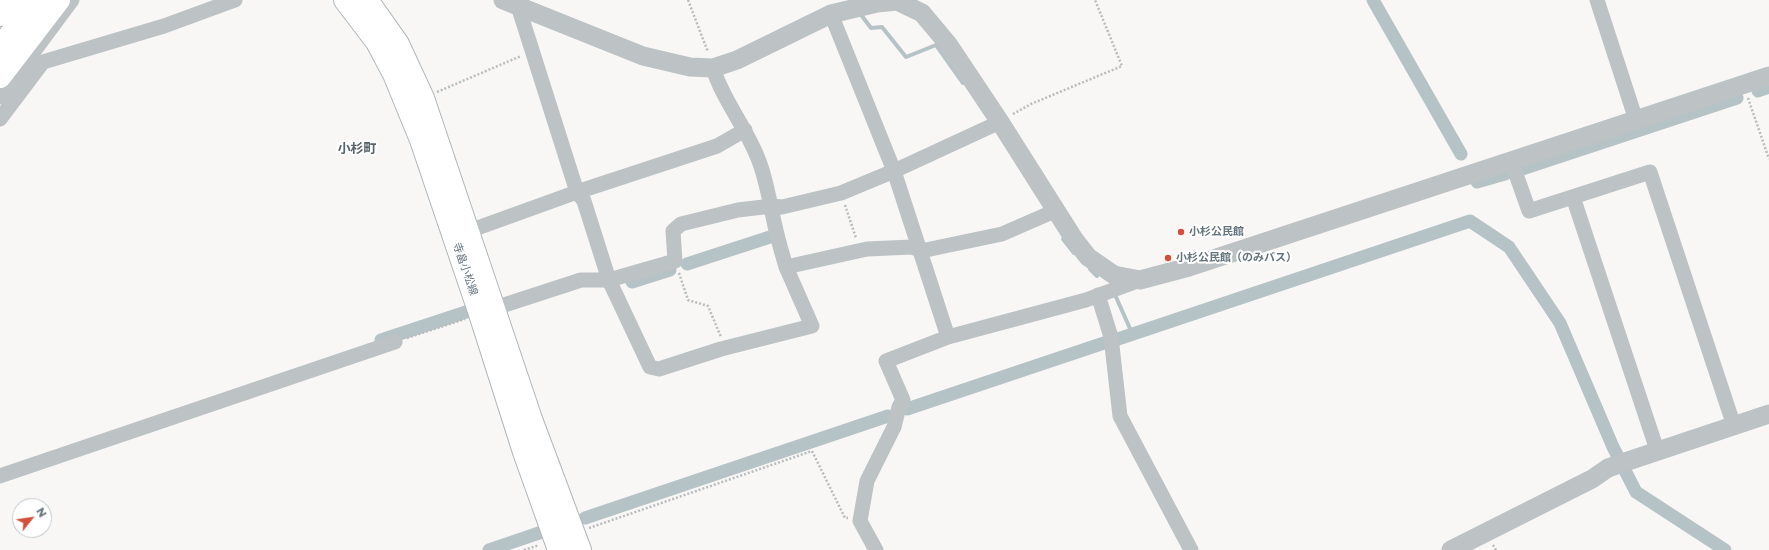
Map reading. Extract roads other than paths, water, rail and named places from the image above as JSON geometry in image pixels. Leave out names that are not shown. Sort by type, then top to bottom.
[{"type":"main road","points":[[0,15],[11,0]]},
{"type":"main road","points":[[0,48],[36,0]]},
{"type":"main road","points":[[0,76],[59,0]]},
{"type":"main road","name":"寺畠小松線","points":[[345,0],[377,42],[394,74],[531,419],[577,542]]},
{"type":"main road","name":"寺畠小松線","points":[[367,0],[398,44],[423,98],[469,231],[524,452],[559,550]]},
{"type":"street","points":[[0,97],[72,0]]},
{"type":"street","points":[[0,119],[43,62],[164,26],[235,0]]},
{"type":"street","points":[[1597,0],[1636,120]]},
{"type":"street","points":[[511,3],[643,56],[690,67],[713,68],[736,60],[831,14],[877,3],[897,1],[922,6],[1000,122],[1074,239],[1088,257],[1114,275],[1140,280]]},
{"type":"street","points":[[511,3],[532,51],[577,192],[584,202],[609,280],[650,368],[659,369],[726,348],[812,326],[786,267],[775,226],[772,206],[759,161],[745,130],[717,82],[713,68]]},
{"type":"street","points":[[831,14],[894,171],[948,336]]},
{"type":"street","points":[[876,550],[860,520],[867,481],[894,427],[899,407],[903,400],[886,362],[948,336],[1086,300],[1140,280],[1189,267],[1769,76]]},
{"type":"street","points":[[488,311],[581,280],[609,280],[675,261],[673,231],[681,224],[738,210],[782,206],[841,193],[894,171],[1000,122]]},
{"type":"street","points":[[469,231],[577,192],[717,146],[745,130]]},
{"type":"street","points":[[1511,160],[1529,211],[1650,172],[1734,426]]},
{"type":"street","points":[[1573,197],[1657,450]]},
{"type":"street","points":[[786,267],[867,249],[912,247],[921,251],[1002,234],[1057,210]]},
{"type":"street","points":[[1098,295],[1111,337],[1120,416],[1191,550]]},
{"type":"street","points":[[0,476],[395,342]]},
{"type":"street","points":[[1451,550],[1592,479],[1620,463],[1769,414]]},
{"type":"waterway","points":[[1373,0],[1461,154]]},
{"type":"waterway","points":[[862,16],[871,28],[882,27],[906,57],[936,45],[963,83]]},
{"type":"waterway","points":[[1758,91],[1769,87]]},
{"type":"waterway","points":[[1522,169],[1737,98]]},
{"type":"waterway","points":[[1477,182],[1505,174]]},
{"type":"waterway","points":[[1118,339],[1470,221],[1509,247],[1560,323],[1613,447],[1636,492],[1725,550]]},
{"type":"waterway","points":[[687,264],[770,237]]},
{"type":"waterway","points":[[1063,239],[1074,253]]},
{"type":"waterway","points":[[1090,269],[1097,276]]},
{"type":"waterway","points":[[632,282],[670,270]]},
{"type":"waterway","points":[[1116,297],[1132,333]]},
{"type":"waterway","points":[[381,340],[466,312]]},
{"type":"waterway","points":[[907,409],[1107,342]]},
{"type":"waterway","points":[[585,518],[888,416]]},
{"type":"waterway","points":[[489,550],[542,532]]},
{"type":"place","name":"小杉公民館","points":[[1181,232]]},
{"type":"place","name":"小杉公民館（のみバス）","points":[[1168,258]]},
{"type":"district","name":"小杉町","points":[[357,149]]}]
